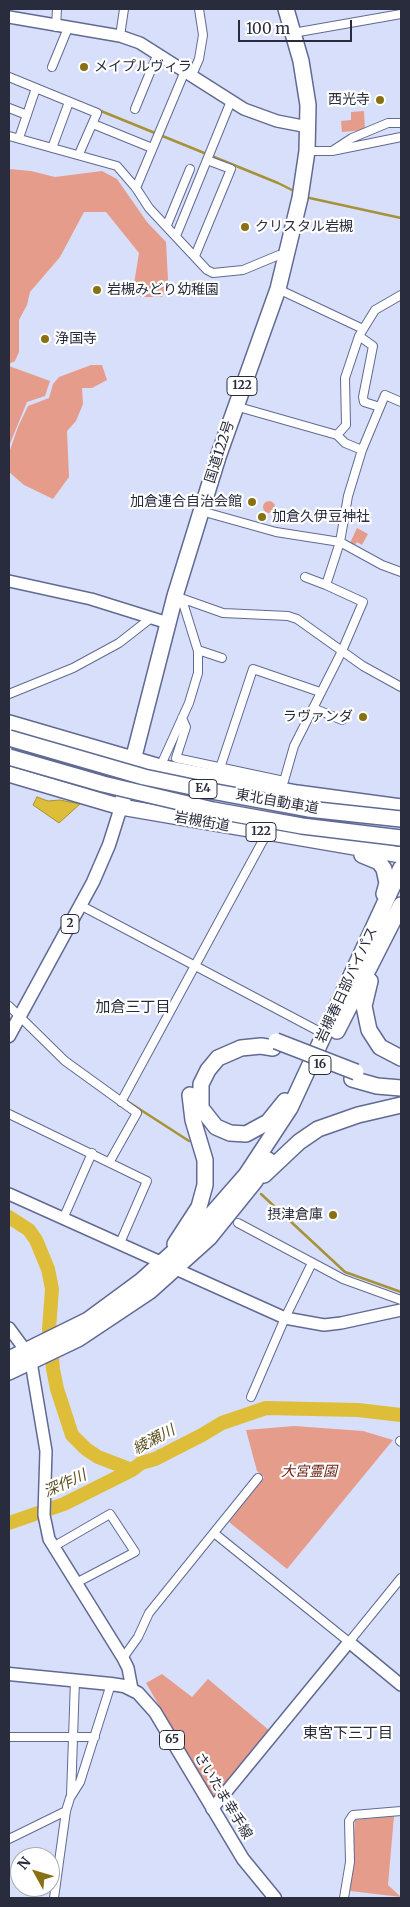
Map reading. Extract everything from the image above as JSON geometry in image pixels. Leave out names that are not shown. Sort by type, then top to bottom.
[{"type":"highway","name":"国道122号","points":[[120,807],[175,596],[201,510],[235,406],[278,289],[287,255],[307,151],[308,127],[306,83],[286,9]]},
{"type":"highway","points":[[9,723],[160,767],[297,793],[401,807]]},
{"type":"highway","name":"東北自動車道","points":[[9,738],[144,777],[211,791],[308,808],[401,819]]},
{"type":"highway","name":"東北自動車道","points":[[9,757],[103,784],[213,810],[302,826],[401,838]]},
{"type":"highway","name":"122","points":[[9,774],[120,807]]},
{"type":"highway","name":"岩槻街道","points":[[120,807],[401,855]]},
{"type":"highway","points":[[343,846],[379,862],[386,875],[387,883],[382,902],[358,963]]},
{"type":"highway","name":"岩槻春日部バイパス","points":[[169,1264],[218,1210],[266,1148],[290,1108],[401,868]]},
{"type":"highway","points":[[400,908],[395,930],[372,975],[364,1006],[369,1030],[376,1042],[388,1052],[401,1058]]},
{"type":"highway","name":"岩槻春日部バイパス","points":[[9,1372],[33,1354],[75,1334],[106,1308],[209,1238],[255,1180],[302,1102],[400,908]]},
{"type":"highway","points":[[274,1044],[232,1050],[218,1058],[208,1070],[201,1084],[200,1101],[204,1114],[216,1127],[230,1133],[246,1134],[268,1122],[287,1099],[323,1036]]},
{"type":"highway","points":[[169,1264],[199,1207],[205,1185],[205,1160],[190,1106],[190,1094],[196,1073],[209,1054],[229,1042],[250,1038],[274,1044],[377,1086],[401,1088]]},
{"type":"highway","points":[[354,1076],[401,1079]]},
{"type":"highway","points":[[255,1180],[269,1172],[299,1142],[318,1129],[358,1115],[401,1105]]},
{"type":"highway","name":"岩槻春日部バイパス","points":[[9,1359],[33,1354]]},
{"type":"main road","name":"2","points":[[9,1036],[101,864],[120,807]]},
{"type":"main road","name":"さいたま幸手線","points":[[9,1674],[111,1684],[132,1689],[145,1698],[243,1859],[274,1898]]},
{"type":"street","points":[[56,26],[57,9]]},
{"type":"street","points":[[120,36],[124,9]]},
{"type":"street","points":[[136,188],[152,148],[189,73],[199,59],[203,35],[199,9]]},
{"type":"street","points":[[294,33],[401,14]]},
{"type":"street","points":[[9,17],[120,36],[158,53],[231,101],[261,116],[308,127]]},
{"type":"street","points":[[52,67],[68,28]]},
{"type":"street","points":[[135,109],[158,53]]},
{"type":"street","points":[[9,77],[97,113],[79,154]]},
{"type":"street","points":[[19,138],[36,88]]},
{"type":"street","points":[[176,236],[231,101]]},
{"type":"street","points":[[52,148],[69,102]]},
{"type":"street","points":[[9,108],[27,115]]},
{"type":"street","points":[[332,151],[352,138],[388,124],[401,123]]},
{"type":"street","points":[[93,124],[152,148]]},
{"type":"street","points":[[9,136],[117,166],[136,188],[148,208],[167,225],[207,270],[213,273],[243,270],[279,255],[287,255]]},
{"type":"street","points":[[307,151],[332,151],[401,137]]},
{"type":"street","points":[[195,256],[231,169],[207,160]]},
{"type":"street","points":[[167,225],[190,169]]},
{"type":"street","points":[[278,289],[361,332],[373,346],[363,397],[364,402],[380,407]]},
{"type":"street","points":[[337,435],[346,425],[345,378],[361,332],[375,310],[401,295]]},
{"type":"street","points":[[326,585],[340,542],[348,496],[362,450],[385,395],[401,402]]},
{"type":"street","points":[[235,406],[337,435],[345,443],[362,450]]},
{"type":"street","points":[[201,510],[276,532],[340,542],[382,565],[401,572]]},
{"type":"street","points":[[182,718],[186,727],[176,758],[284,781],[294,746],[342,651],[363,602],[306,577]]},
{"type":"street","points":[[9,581],[91,599],[168,623]]},
{"type":"street","points":[[160,767],[196,685],[198,650],[184,606],[175,596]]},
{"type":"street","points":[[175,596],[223,614],[288,616],[297,619],[363,666],[401,687]]},
{"type":"street","points":[[9,694],[73,668],[119,643],[151,618]]},
{"type":"street","points":[[198,650],[222,658]]},
{"type":"street","points":[[220,768],[253,669],[320,692]]},
{"type":"street","points":[[313,708],[342,720]]},
{"type":"street","points":[[121,1102],[193,966],[267,833]]},
{"type":"street","points":[[80,905],[323,1036]]},
{"type":"street","points":[[9,1006],[65,1061],[138,1113],[110,1161]]},
{"type":"street","points":[[9,1114],[110,1161],[147,1181],[120,1243]]},
{"type":"street","points":[[63,1219],[92,1153]]},
{"type":"street","points":[[9,1194],[169,1264],[285,1318],[324,1325],[401,1310]]},
{"type":"street","points":[[238,1223],[343,1279],[401,1300]]},
{"type":"street","points":[[251,1398],[285,1318],[312,1263]]},
{"type":"street","points":[[9,1328],[33,1354],[46,1450],[45,1523],[54,1547],[123,1658],[128,1668],[132,1689]]},
{"type":"street","points":[[123,1658],[138,1637],[149,1613],[258,1478]]},
{"type":"street","points":[[54,1547],[110,1514],[135,1552],[76,1583]]},
{"type":"street","points":[[214,1533],[401,1686]]},
{"type":"street","points":[[212,1809],[401,1578]]},
{"type":"street","points":[[54,1898],[66,1811],[70,1798],[75,1680]]},
{"type":"street","points":[[70,1798],[80,1782],[111,1684]]},
{"type":"street","points":[[9,1736],[95,1737]]},
{"type":"street","points":[[9,1839],[66,1811]]},
{"type":"street","points":[[344,1898],[350,1862],[349,1821],[353,1815],[401,1811]]},
{"type":"green space","points":[[364,111],[365,130],[342,132],[341,121],[351,120],[351,112]]},
{"type":"green space","points":[[9,169],[31,171],[55,177],[102,171],[117,179],[147,222],[166,242],[168,280],[162,297],[141,297],[133,290],[139,253],[106,212],[84,212],[60,257],[30,292],[27,305],[19,320],[19,352],[15,361],[9,364]]},
{"type":"green space","points":[[91,365],[102,365],[107,380],[92,388],[82,388],[83,404],[76,421],[67,431],[69,477],[53,499],[24,485],[9,472],[10,450],[28,406],[49,398],[53,384],[59,377]]},
{"type":"green space","points":[[9,366],[50,381],[45,396],[27,402],[9,446]]},
{"type":"green space","points":[[267,501],[271,501],[275,507],[271,513],[267,513],[263,509],[263,505]]},
{"type":"green space","points":[[357,528],[368,534],[362,545],[357,542],[355,545],[350,543]]},
{"type":"green space","name":"大宮霊園","points":[[294,1426],[363,1431],[393,1440],[287,1569],[229,1522],[264,1477],[257,1471],[246,1430]]},
{"type":"green space","points":[[162,1674],[192,1697],[208,1679],[270,1731],[214,1800],[146,1683]]},
{"type":"green space","points":[[394,1816],[388,1885],[401,1897],[350,1891],[355,1820]]},
{"type":"shaded area","points":[[37,797],[48,801],[60,800],[80,804],[59,823],[33,805]]},
{"type":"waterway","points":[[96,109],[296,192]]},
{"type":"waterway","points":[[305,197],[401,218]]},
{"type":"waterway","points":[[127,1101],[189,1141]]},
{"type":"waterway","points":[[261,1194],[345,1272],[401,1292]]},
{"type":"waterway","name":"綾瀬川","points":[[9,1217],[29,1230],[36,1240],[48,1269],[52,1289],[49,1329],[53,1369],[57,1389],[72,1435],[86,1449],[98,1457],[132,1470]]},
{"type":"waterway","name":"綾瀬川","points":[[9,1523],[64,1504],[132,1470],[141,1463],[155,1459],[202,1435],[222,1423],[266,1408],[358,1410],[401,1415]]},
{"type":"place","name":"メイプルヴィラ","points":[[84,67]]},
{"type":"place","name":"西光寺","points":[[380,100]]},
{"type":"place","name":"クリスタル岩槻","points":[[245,227]]},
{"type":"place","name":"岩槻みどり幼稚園","points":[[97,290]]},
{"type":"place","name":"浄国寺","points":[[45,339]]},
{"type":"place","name":"加倉連合自治会館","points":[[252,502]]},
{"type":"place","name":"加倉久伊豆神社","points":[[262,517]]},
{"type":"place","name":"ラヴァンダ","points":[[363,717]]},
{"type":"place","name":"摂津倉庫","points":[[333,1215]]},
{"type":"district","name":"加倉三丁目","points":[[133,1008]]},
{"type":"district","name":"東宮下三丁目","points":[[348,1734]]},
{"type":"water label","name":"深作川","points":[[65,1484]]}]
